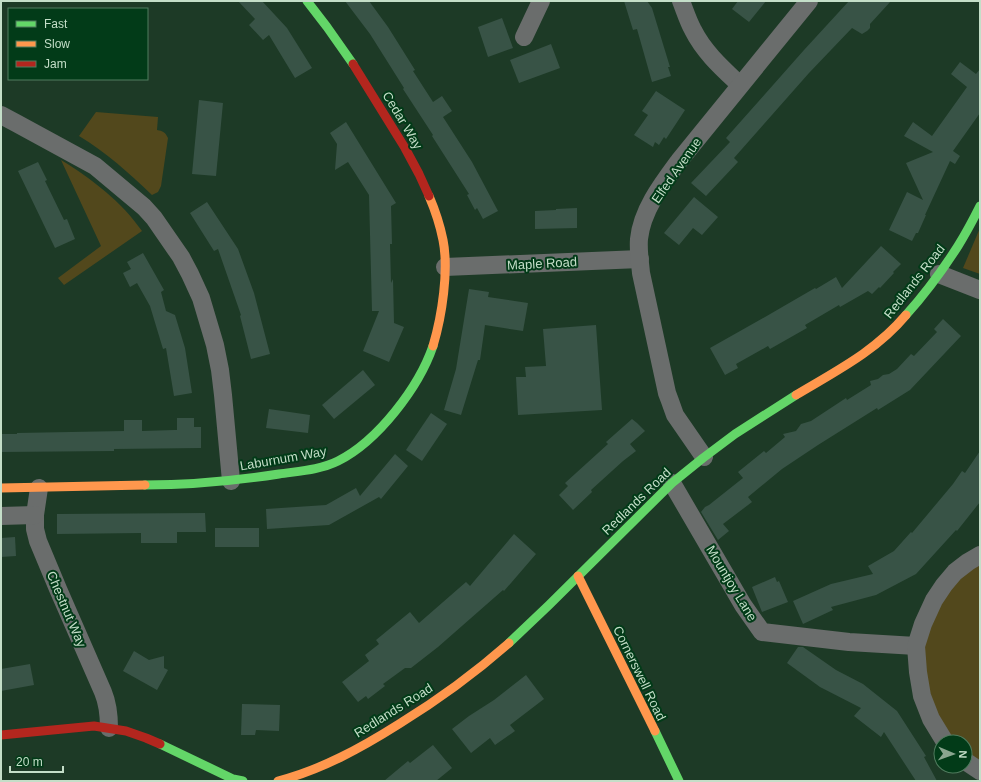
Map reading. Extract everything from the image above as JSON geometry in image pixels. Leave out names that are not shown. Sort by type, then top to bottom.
[{"type":"main road","name":"Cedar Way","points":[[307,1],[338,41],[357,69],[422,177],[439,224],[444,245],[445,268]]},
{"type":"main road","name":"Redlands Road","points":[[278,781],[313,770],[359,747],[437,700],[492,657],[521,631],[672,483],[704,457],[768,412],[813,384],[845,367],[892,332],[909,313],[939,274],[958,246],[980,206]]},
{"type":"main road","name":"Laburnum Way","points":[[1,488],[194,484],[255,478],[319,468],[337,462],[353,453],[367,440],[404,400],[416,384],[435,340],[441,315],[445,268]]},
{"type":"main road","name":"Cornerswell Road","points":[[578,576],[679,781]]},
{"type":"main road","points":[[1,735],[94,726],[126,730],[233,779],[243,781]]},
{"type":"street","points":[[524,37],[541,1]]},
{"type":"street","points":[[681,1],[692,30],[700,43],[722,68],[740,85]]},
{"type":"street","name":"Elfed Avenue","points":[[704,457],[675,415],[667,393],[641,273],[639,239],[645,217],[660,187],[679,161],[809,1]]},
{"type":"street","points":[[1,115],[95,166],[144,207],[154,218],[181,257],[201,298],[215,345],[220,370],[230,481]]},
{"type":"street","name":"Maple Road","points":[[445,268],[640,258]]},
{"type":"street","points":[[939,274],[980,290]]},
{"type":"street","name":"Mountjoy Lane","points":[[672,483],[743,605],[762,632],[849,642],[916,646]]},
{"type":"street","name":"Chestnut Way","points":[[39,488],[35,515],[35,529],[38,541],[108,704],[109,728]]},
{"type":"street","points":[[1,516],[35,515]]},
{"type":"street","points":[[940,734],[931,719],[922,696],[916,646],[923,624],[934,600],[944,585],[955,572],[980,554]]},
{"type":"shaded area","points":[[96,112],[158,117],[157,130],[164,132],[168,138],[161,186],[158,192],[152,195],[117,163],[79,136]]},
{"type":"shaded area","points":[[61,160],[106,192],[125,210],[142,231],[64,285],[58,278],[101,246]]},
{"type":"shaded area","points":[[980,228],[980,274],[963,268]]},
{"type":"shaded area","points":[[980,561],[980,763],[973,758],[973,734],[948,734],[930,700],[924,662],[925,642],[930,622],[954,584]]},
{"type":"building","points":[[238,1],[262,1],[287,28],[312,68],[295,78],[269,35],[263,40],[249,25],[255,19]]},
{"type":"building","points":[[345,1],[369,1],[388,27],[415,70],[413,71],[433,102],[442,96],[452,111],[443,117],[472,162],[498,211],[483,219],[477,208],[475,210],[467,195],[469,194],[403,89],[404,88],[370,34]]},
{"type":"building","points":[[624,1],[647,1],[652,8],[670,67],[668,67],[671,76],[652,82],[637,29],[633,30]]},
{"type":"building","points":[[738,1],[766,1],[749,22],[732,9]]},
{"type":"building","points":[[849,1],[891,1],[870,24],[870,28],[867,31],[862,34],[852,28],[809,73],[734,158],[738,162],[706,196],[691,183],[730,142],[726,138]]},
{"type":"building","points":[[502,18],[513,48],[488,57],[478,27]]},
{"type":"building","points":[[551,44],[560,68],[519,83],[510,60]]},
{"type":"building","points":[[960,62],[976,74],[980,69],[980,113],[953,151],[960,156],[955,164],[950,161],[918,233],[916,233],[912,241],[889,230],[907,192],[923,200],[906,163],[933,152],[904,136],[913,122],[932,136],[967,87],[951,74]]},
{"type":"building","points":[[656,91],[685,110],[666,139],[664,137],[659,145],[655,142],[653,147],[634,135],[648,115],[642,111]]},
{"type":"building","points":[[199,100],[223,103],[216,176],[192,174]]},
{"type":"building","points":[[346,122],[396,203],[391,206],[391,283],[393,279],[394,323],[404,327],[389,362],[363,351],[379,311],[372,311],[369,195],[348,162],[335,170],[337,144],[330,133]]},
{"type":"building","points":[[38,162],[47,180],[45,181],[64,220],[67,219],[75,239],[55,248],[18,171]]},
{"type":"building","points":[[694,197],[718,217],[702,235],[693,228],[679,245],[664,233]]},
{"type":"building","points":[[207,202],[238,249],[254,293],[270,354],[251,359],[241,315],[218,249],[214,251],[190,213]]},
{"type":"building","points":[[577,208],[577,228],[535,229],[535,211]]},
{"type":"building","points":[[881,246],[901,264],[880,288],[879,287],[872,294],[868,291],[840,307],[839,305],[805,325],[807,328],[770,349],[768,346],[736,364],[738,368],[725,375],[710,348],[836,277],[842,288]]},
{"type":"building","points":[[143,253],[164,290],[161,292],[166,311],[175,315],[185,348],[192,393],[174,396],[166,348],[163,349],[150,306],[137,283],[130,287],[123,273],[131,269],[127,262]]},
{"type":"building","points":[[469,289],[489,292],[488,297],[528,303],[523,331],[485,325],[480,360],[478,360],[461,415],[444,410],[456,369]]},
{"type":"building","points":[[943,319],[961,336],[910,390],[878,410],[877,408],[782,469],[748,497],[752,502],[723,524],[729,531],[718,540],[701,512],[705,507],[743,478],[738,472],[764,451],[766,453],[785,437],[783,434],[796,431],[801,424],[811,421],[846,398],[847,400],[871,385],[870,381],[878,379],[883,375],[889,374],[897,369],[911,354],[914,356],[937,332],[934,329]]},
{"type":"building","points":[[596,325],[602,410],[518,415],[516,377],[526,377],[525,367],[546,366],[543,329]]},
{"type":"building","points":[[363,370],[375,385],[334,419],[322,405]]},
{"type":"building","points":[[269,409],[310,415],[308,433],[266,428]]},
{"type":"building","points":[[431,413],[447,424],[422,461],[406,450]]},
{"type":"building","points":[[177,418],[194,418],[194,427],[201,427],[201,448],[114,449],[114,451],[1,452],[1,434],[124,431],[124,420],[142,420],[142,431],[177,430]]},
{"type":"building","points":[[632,419],[645,431],[630,444],[636,451],[591,490],[592,492],[573,510],[559,495],[568,486],[565,483],[608,444],[606,442]]},
{"type":"building","points":[[980,451],[980,502],[957,531],[956,530],[916,574],[876,595],[831,607],[833,610],[803,624],[793,601],[831,584],[873,574],[868,566],[894,551],[911,532],[912,533],[962,471],[965,473]]},
{"type":"building","points":[[395,454],[408,466],[381,499],[379,497],[329,525],[267,529],[266,509],[326,505],[356,488],[360,496]]},
{"type":"building","points":[[205,513],[206,532],[177,532],[177,543],[141,543],[141,533],[57,534],[57,514]]},
{"type":"building","points":[[215,528],[259,528],[259,547],[215,547]]},
{"type":"building","points":[[514,534],[536,554],[504,591],[503,590],[438,647],[411,668],[405,668],[383,684],[385,686],[368,699],[366,696],[358,702],[342,682],[369,661],[365,655],[379,644],[376,640],[410,612],[419,623],[466,582],[470,586]]},
{"type":"building","points":[[15,537],[16,556],[1,557],[1,538]]},
{"type":"building","points":[[775,577],[777,582],[779,581],[788,602],[762,612],[752,587]]},
{"type":"building","points":[[798,647],[803,647],[836,670],[863,684],[897,711],[926,756],[924,757],[937,781],[916,781],[884,732],[881,737],[854,716],[861,708],[820,687],[787,663]]},
{"type":"building","points":[[134,651],[149,660],[164,656],[164,668],[168,670],[157,690],[123,671]]},
{"type":"building","points":[[30,664],[34,685],[1,691],[1,669]]},
{"type":"building","points":[[526,675],[544,699],[510,725],[515,731],[495,745],[490,738],[471,753],[452,729],[494,700]]},
{"type":"building","points":[[242,704],[280,705],[279,731],[256,730],[255,735],[241,735]]},
{"type":"building","points":[[433,745],[452,768],[436,781],[384,781],[408,761],[410,763]]},
{"type":"traffic: fast","points":[[307,1],[353,64]]},
{"type":"traffic: fast","points":[[906,315],[927,291],[946,264],[964,236],[980,206]]},
{"type":"traffic: fast","points":[[145,485],[245,479],[309,470],[338,461],[353,452],[382,427],[407,395],[418,378],[427,362],[433,346]]},
{"type":"traffic: fast","points":[[509,643],[672,483],[735,434],[796,395]]},
{"type":"traffic: fast","points":[[655,731],[679,781]]},
{"type":"traffic: fast","points":[[160,744],[233,779],[243,781]]},
{"type":"traffic: slow","points":[[429,196],[442,234],[445,252],[444,293],[433,346]]},
{"type":"traffic: slow","points":[[796,395],[869,350],[906,315]]},
{"type":"traffic: slow","points":[[1,488],[145,485]]},
{"type":"traffic: slow","points":[[578,576],[655,731]]},
{"type":"traffic: slow","points":[[278,781],[310,771],[355,750],[385,733],[456,686],[509,643]]},
{"type":"traffic: jam","points":[[353,64],[405,148],[429,196]]},
{"type":"traffic: jam","points":[[1,735],[94,726],[126,731],[160,744]]}]
